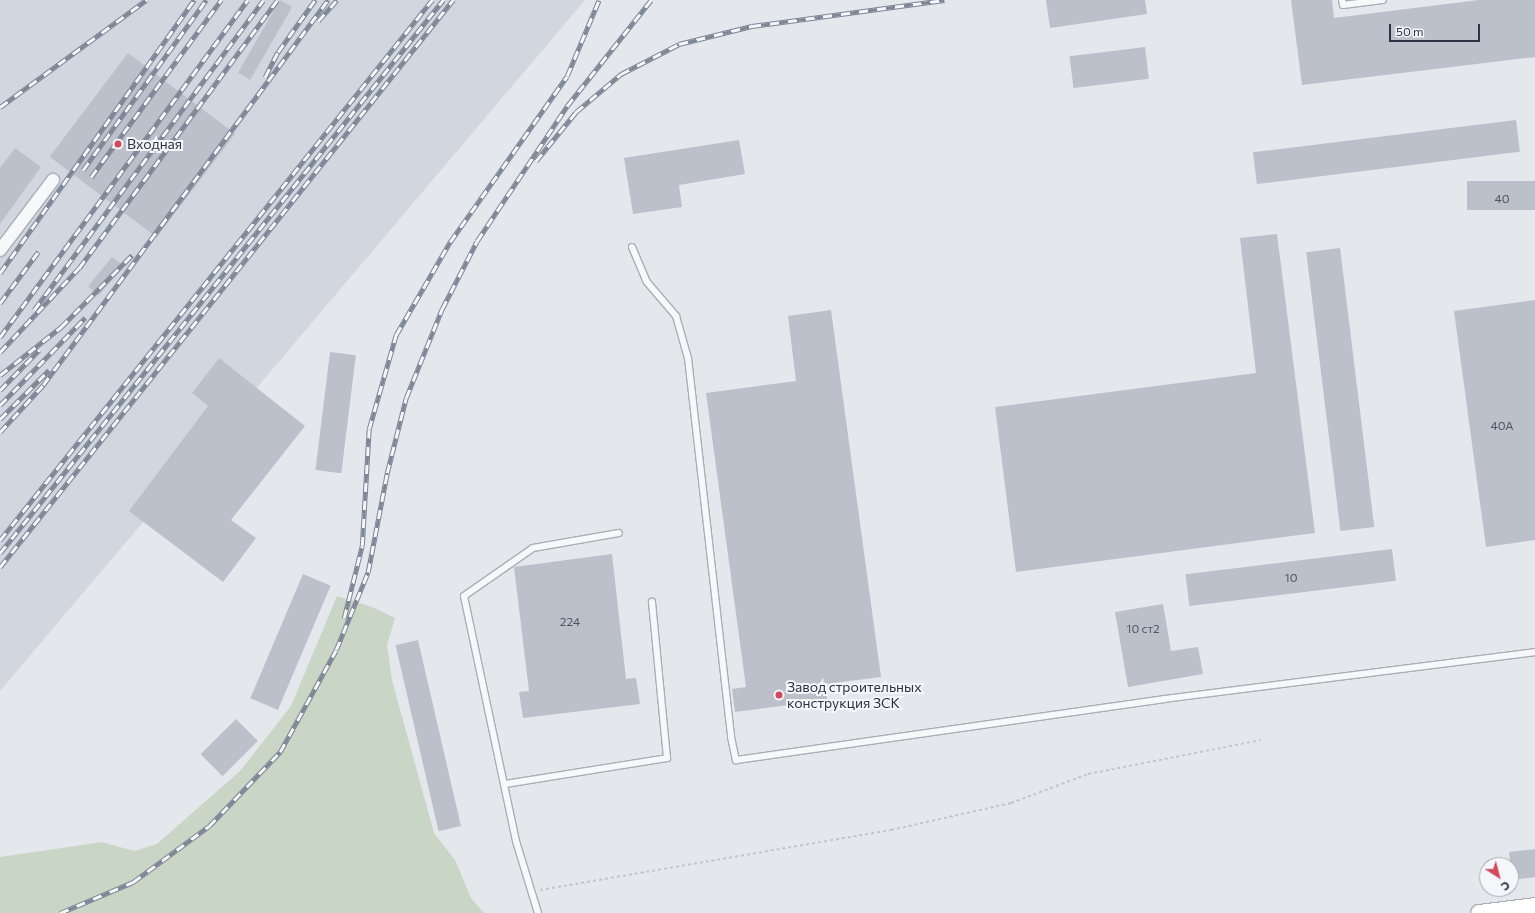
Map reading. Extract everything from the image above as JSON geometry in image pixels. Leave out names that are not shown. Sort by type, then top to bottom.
[{"type":"main road","points":[[1479,913],[1535,906]]},
{"type":"street","points":[[1,246],[53,180]]},
{"type":"lane","points":[[1342,0],[1343,5],[1383,0]]},
{"type":"lane","points":[[632,247],[647,282],[676,316],[688,358],[731,737],[736,760],[1164,699],[1535,652]]},
{"type":"lane","points":[[538,913],[516,841],[464,596],[532,548],[619,533]]},
{"type":"lane","points":[[505,784],[667,758],[652,602]]},
{"type":"path","points":[[531,892],[891,830],[1010,804],[1088,774],[1261,740]]},
{"type":"shaded area","points":[[0,0],[585,0],[0,691]]},
{"type":"green space","points":[[337,596],[372,607],[395,618],[387,645],[392,680],[434,833],[455,860],[471,898],[484,913],[0,913],[0,857],[102,842],[134,851],[157,844],[240,771],[291,706]]},
{"type":"building","points":[[280,0],[292,7],[250,80],[238,73]]},
{"type":"building","points":[[1046,0],[1145,0],[1147,14],[1050,28]]},
{"type":"building","points":[[1291,0],[1332,0],[1334,18],[1479,0],[1535,0],[1535,57],[1302,85]]},
{"type":"building","points":[[1145,47],[1149,79],[1073,88],[1070,56]]},
{"type":"building","points":[[128,53],[235,134],[157,237],[50,157]]},
{"type":"building","points":[[1516,120],[1520,152],[1257,184],[1253,152]]},
{"type":"building","points":[[739,140],[745,174],[679,185],[682,207],[633,214],[624,158]]},
{"type":"building","points":[[15,148],[41,167],[0,224],[0,168]]},
{"type":"building","points":[[1467,181],[1535,181],[1535,210],[1467,210]]},
{"type":"building","points":[[1277,234],[1315,533],[1016,572],[995,407],[1256,373],[1240,238]]},
{"type":"building","points":[[1340,248],[1374,527],[1340,531],[1306,252]]},
{"type":"building","points":[[112,257],[123,266],[99,295],[88,287]]},
{"type":"building","points":[[1535,300],[1535,540],[1486,547],[1454,311]]},
{"type":"building","points":[[831,310],[881,677],[825,684],[827,700],[735,712],[732,689],[746,687],[706,393],[796,381],[788,316]]},
{"type":"building","points":[[330,352],[356,355],[341,473],[315,470]]},
{"type":"building","points":[[219,358],[305,426],[231,520],[256,538],[223,582],[129,511],[208,406],[192,393]]},
{"type":"building","points":[[1392,549],[1396,581],[1189,606],[1186,574]]},
{"type":"building","points":[[612,554],[626,679],[636,678],[640,704],[523,718],[519,692],[529,691],[514,567]]},
{"type":"building","points":[[303,574],[331,586],[278,710],[250,698]]},
{"type":"building","points":[[1163,604],[1171,651],[1198,647],[1203,674],[1128,687],[1115,612]]},
{"type":"building","points":[[418,640],[461,826],[439,831],[396,645]]},
{"type":"building","points":[[236,719],[258,741],[223,776],[201,754]]},
{"type":"building","points":[[1535,849],[1535,877],[1519,879],[1519,857],[1510,857],[1509,852]]},
{"type":"railway","points":[[0,107],[146,0]]},
{"type":"railway","points":[[0,273],[194,0]]},
{"type":"railway","points":[[83,170],[206,0]]},
{"type":"railway","points":[[91,177],[221,0]]},
{"type":"railway","points":[[0,337],[248,0]]},
{"type":"railway","points":[[34,310],[263,0]]},
{"type":"railway","points":[[0,352],[79,268],[277,0]]},
{"type":"railway","points":[[265,77],[278,52],[315,0]]},
{"type":"railway","points":[[0,432],[43,385],[328,0]]},
{"type":"railway","points":[[318,21],[337,0]]},
{"type":"railway","points":[[0,540],[432,0]]},
{"type":"railway","points":[[0,553],[443,0]]},
{"type":"railway","points":[[0,567],[453,0]]},
{"type":"railway","points":[[344,618],[362,546],[369,429],[396,335],[450,242],[567,76],[599,0]]},
{"type":"railway","points":[[60,913],[133,882],[209,826],[280,752],[336,650],[368,572],[387,473],[406,398],[442,309],[477,241],[567,106],[651,0]]},
{"type":"railway","points":[[536,161],[576,112],[621,74],[679,44],[752,26],[944,0]]},
{"type":"railway","points":[[0,303],[38,252]]},
{"type":"railway","points":[[0,375],[61,327],[132,255]]},
{"type":"railway","points":[[0,405],[85,318]]},
{"type":"railway","points":[[0,390],[39,350]]},
{"type":"railway","points":[[0,419],[49,370]]},
{"type":"place","name":"Входная","points":[[118,144]]},
{"type":"place","name":"Завод строительных конструкция ЗСК","points":[[779,695]]}]
